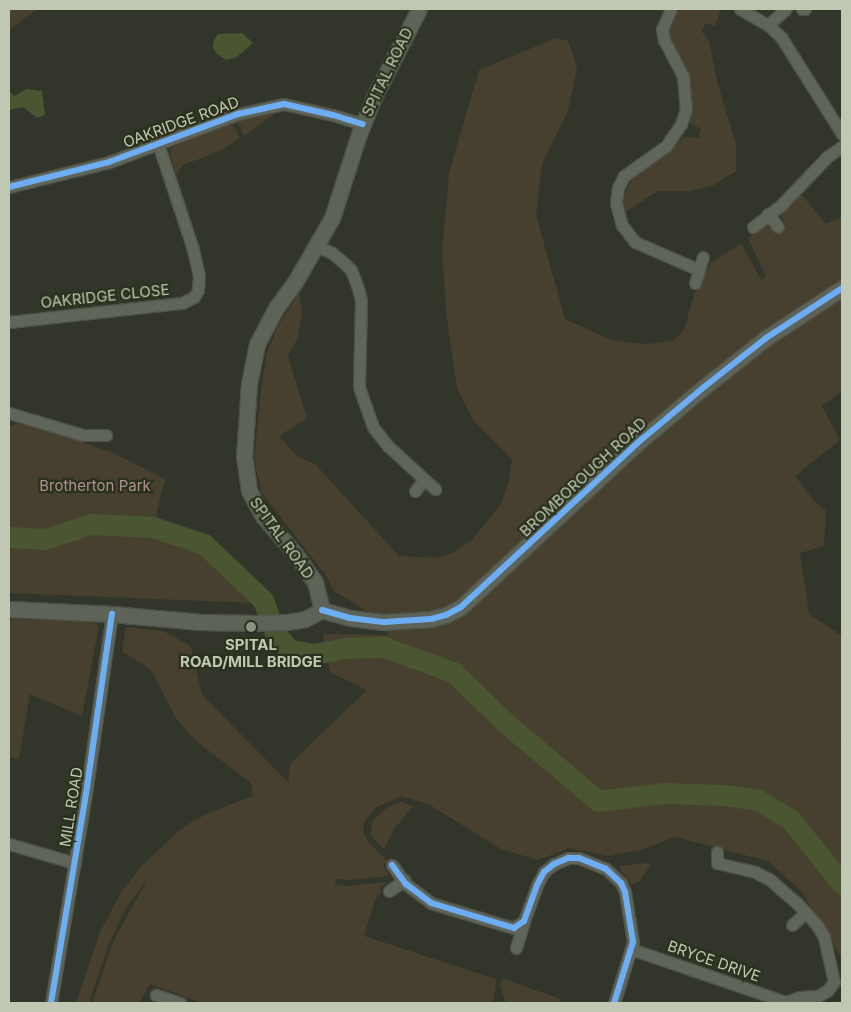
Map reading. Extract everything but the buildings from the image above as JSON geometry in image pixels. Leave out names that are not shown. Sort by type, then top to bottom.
[{"type":"main road","name":"SPITAL ROAD","points":[[322,610],[314,582],[296,555],[262,515],[253,500],[246,482],[244,457],[249,384],[257,344],[276,308],[317,246],[332,218],[363,124],[374,97],[419,9]]},
{"type":"main road","name":"BROMBOROUGH ROAD","points":[[322,610],[350,618],[384,622],[432,619],[446,615],[461,606],[641,440],[710,382],[766,338],[842,288]]},
{"type":"main road","points":[[9,608],[112,614],[201,622],[255,623],[287,622],[305,618],[322,610]]},
{"type":"street","points":[[670,9],[662,29],[664,40],[683,76],[686,109],[681,124],[666,146],[624,176],[618,188],[616,203],[622,225],[635,242],[699,270]]},
{"type":"street","points":[[740,9],[768,25],[781,37],[842,134]]},
{"type":"street","points":[[768,25],[786,9]]},
{"type":"street","name":"OAKRIDGE ROAD","points":[[9,187],[109,162],[238,114],[284,104],[333,114],[363,124]]},
{"type":"street","name":"OAKRIDGE CLOSE","points":[[9,322],[182,303],[194,297],[198,290],[199,276],[158,144]]},
{"type":"street","points":[[753,227],[827,157],[842,146]]},
{"type":"street","points":[[768,214],[778,227]]},
{"type":"street","points":[[317,246],[342,260],[352,270],[357,285],[361,300],[359,387],[373,428],[388,446],[435,489]]},
{"type":"street","points":[[696,283],[703,257]]},
{"type":"street","points":[[9,413],[83,435],[106,434]]},
{"type":"street","points":[[415,491],[424,480]]},
{"type":"street","name":"MILL ROAD","points":[[51,1003],[75,863],[112,614]]},
{"type":"street","points":[[9,844],[75,863]]},
{"type":"street","points":[[717,852],[717,863],[755,872],[769,879],[806,913],[824,937],[834,982],[828,990],[818,996],[800,996],[786,1002]]},
{"type":"street","points":[[516,948],[524,921],[544,872],[554,864],[568,858],[580,858],[606,869],[621,883],[629,908],[633,942],[614,1003]]},
{"type":"street","points":[[392,864],[404,880],[432,903],[514,928],[524,921]]},
{"type":"street","points":[[389,891],[404,880]]},
{"type":"street","points":[[792,925],[806,913]]},
{"type":"street","name":"BRYCE DRIVE","points":[[631,949],[786,1002]]},
{"type":"street","points":[[156,995],[180,1003]]},
{"type":"green space","points":[[9,9],[37,9],[9,30]]},
{"type":"green space","points":[[677,9],[721,9],[715,26],[705,23],[702,32],[709,41],[717,81],[736,144],[736,171],[712,186],[689,191],[658,191],[625,212],[624,199],[628,187],[635,176],[669,153],[683,137],[699,138],[701,128],[693,126],[688,119],[690,109],[689,79],[667,31],[668,24]]},
{"type":"green space","points":[[556,38],[568,41],[577,67],[568,111],[542,164],[536,215],[565,319],[614,341],[646,344],[674,340],[684,330],[696,288],[711,263],[741,243],[761,280],[766,277],[748,238],[764,224],[776,232],[786,226],[780,213],[801,194],[826,224],[842,217],[842,391],[822,406],[840,440],[795,476],[815,502],[826,511],[824,546],[800,553],[809,614],[842,636],[842,737],[840,741],[842,742],[842,959],[802,892],[768,861],[675,837],[644,849],[608,856],[569,848],[538,860],[501,849],[430,805],[401,796],[375,808],[364,822],[363,830],[367,841],[388,862],[383,866],[389,876],[351,880],[336,879],[336,885],[346,886],[388,882],[379,888],[382,891],[375,900],[364,936],[496,979],[494,999],[488,1003],[203,1003],[150,984],[139,1003],[92,1003],[113,942],[150,875],[126,908],[110,941],[89,1003],[76,1003],[101,930],[122,891],[139,869],[175,834],[193,821],[213,811],[253,796],[251,783],[196,741],[176,718],[151,670],[122,651],[126,627],[163,631],[191,646],[202,695],[289,783],[290,764],[367,690],[330,672],[323,634],[388,635],[386,616],[368,612],[334,591],[327,577],[262,493],[254,461],[261,389],[267,352],[278,326],[299,293],[302,312],[298,337],[288,356],[307,418],[279,436],[297,456],[315,464],[399,556],[437,558],[454,552],[472,540],[501,504],[509,481],[512,459],[473,420],[457,388],[447,319],[442,253],[449,173],[479,70]]},
{"type":"green space","points":[[279,109],[294,111],[276,113],[244,136],[236,120]]},
{"type":"green space","points":[[232,123],[240,138],[220,151],[183,165],[178,171],[177,177],[170,154],[171,149],[177,144]]},
{"type":"green space","name":"Brotherton Park","points":[[26,422],[113,453],[165,479],[153,527],[204,544],[256,593],[255,603],[9,593],[9,426]]},
{"type":"green space","points":[[9,619],[90,621],[99,626],[82,716],[30,694],[19,759],[9,758]]},
{"type":"green space","points":[[401,802],[413,806],[394,829],[384,849],[373,838],[371,833],[372,821],[388,807]]},
{"type":"green space","points":[[646,863],[651,865],[639,881],[632,885],[619,868],[620,866]]},
{"type":"green space","points":[[502,978],[560,999],[559,1003],[506,1003],[500,985]]},
{"type":"shaded area","points":[[242,33],[253,43],[237,57],[226,60],[217,54],[213,48],[214,40],[218,34]]},
{"type":"shaded area","points":[[27,89],[42,91],[45,115],[37,118],[23,107],[9,110],[9,91],[14,96]]},
{"type":"waterway","points":[[9,537],[45,539],[91,524],[153,527],[204,544],[263,600],[275,633],[290,650],[314,654],[346,648],[384,647],[453,672],[507,724],[598,801],[663,793],[724,795],[758,800],[791,820],[842,884]]},
{"type":"cycle path","points":[[9,187],[109,162],[238,114],[284,104],[363,124]]},
{"type":"cycle path","points":[[322,610],[350,618],[384,622],[431,619],[446,615],[461,607],[641,440],[704,387],[766,338],[842,288]]},
{"type":"cycle path","points":[[51,1003],[87,787],[112,614]]},
{"type":"cycle path","points":[[392,865],[406,884],[431,903],[514,928],[524,921],[537,885],[544,872],[554,864],[568,858],[579,858],[606,869],[621,883],[625,892],[633,942],[614,1003]]},
{"type":"place","name":"SPITAL ROAD/MILL BRIDGE","points":[[251,627]]}]
